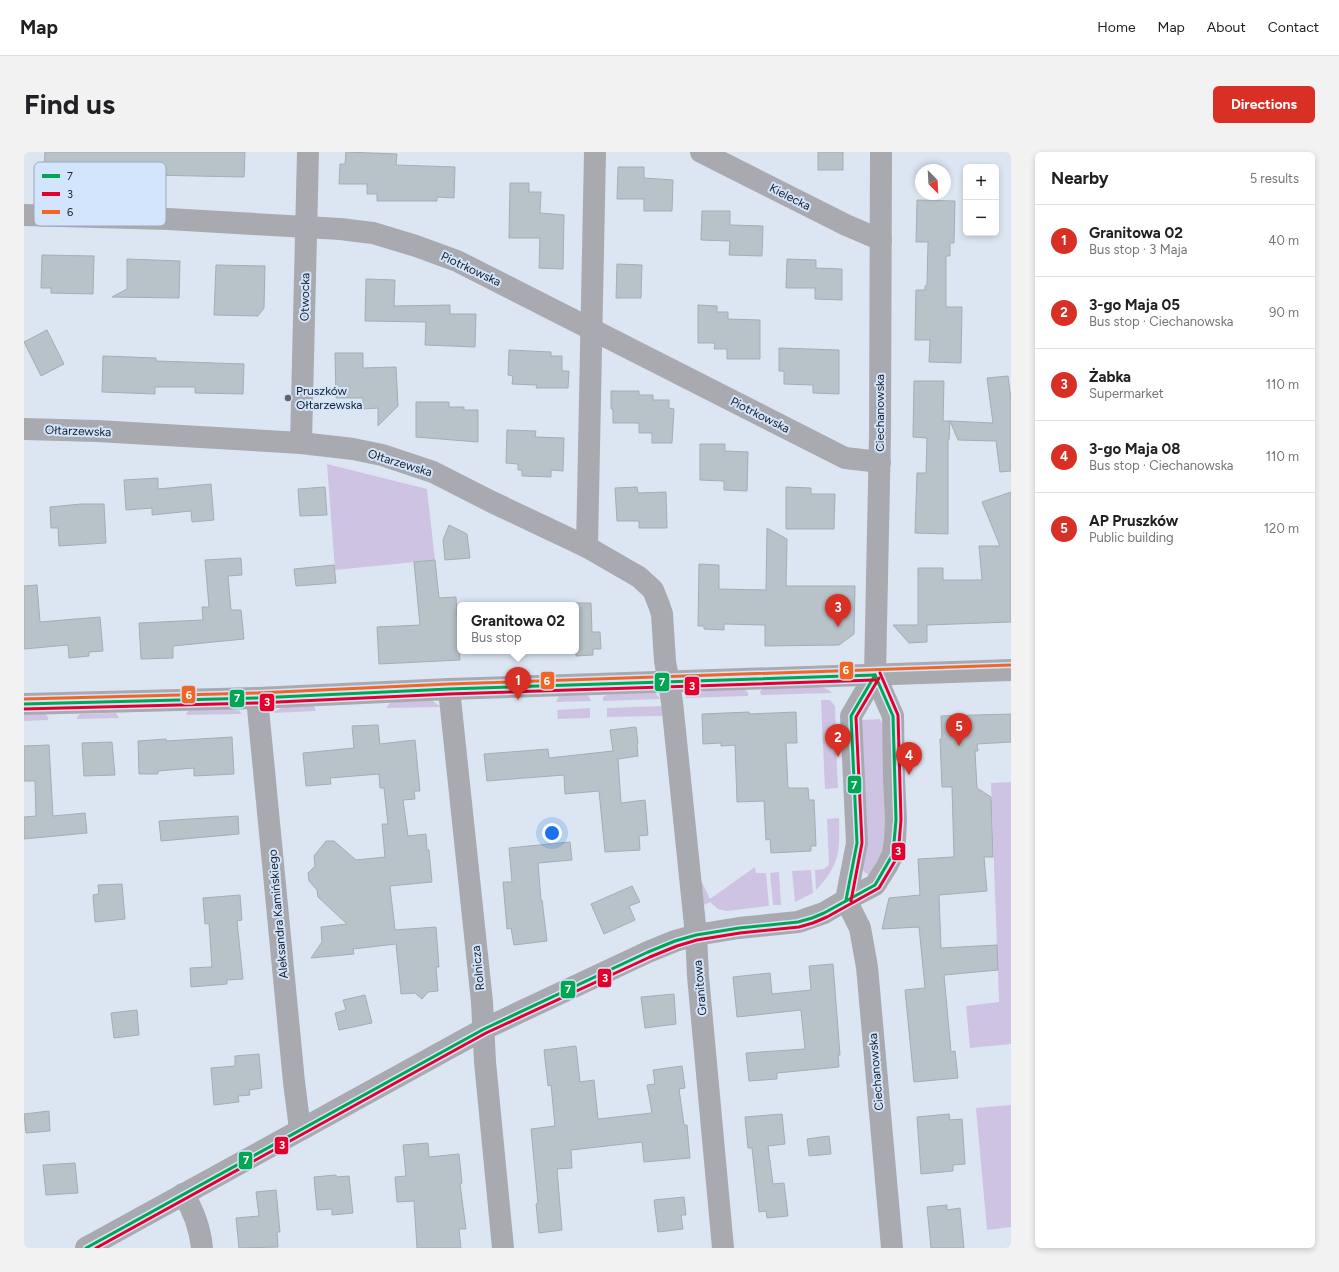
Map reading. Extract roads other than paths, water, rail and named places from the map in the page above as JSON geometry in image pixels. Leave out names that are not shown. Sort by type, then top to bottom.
[{"type":"street","name":"Otwocka","points":[[301,443],[308,152]]},
{"type":"street","points":[[587,547],[595,152]]},
{"type":"street","name":"Kielecka","points":[[701,152],[846,225],[881,240]]},
{"type":"street","name":"Ciechanowska","points":[[846,900],[876,885],[893,854],[896,820],[893,716],[875,675],[880,462],[881,152]]},
{"type":"street","name":"Piotrkowska","points":[[24,215],[34,215]]},
{"type":"street","name":"Piotrkowska","points":[[166,219],[374,233],[416,246],[457,261],[845,458],[880,462]]},
{"type":"street","name":"Ołtarzewska","points":[[24,429],[97,431],[301,443],[353,449],[382,455],[433,472],[587,547],[639,577],[652,590],[662,614],[665,661],[670,681]]},
{"type":"street","points":[[24,704],[257,698],[449,689],[1011,670]]},
{"type":"street","name":"Ciechanowska","points":[[875,675],[851,716],[857,843],[846,900],[860,928],[867,967],[892,1248]]},
{"type":"street","name":"Granitowa","points":[[670,681],[696,935],[698,976],[723,1248]]},
{"type":"street","name":"Rolnicza","points":[[449,689],[484,1029],[485,1062],[503,1248]]},
{"type":"street","name":"Aleksandra Kamińskiego","points":[[257,698],[294,1082],[300,1129]]},
{"type":"street","points":[[86,1248],[484,1029],[648,952],[675,941],[696,935],[740,928],[798,922],[824,914],[846,900]]},
{"type":"street","points":[[183,1194],[198,1224],[202,1248]]},
{"type":"place","name":"Pruszków Ołtarzewska","points":[[288,398]]},
{"type":"place","name":"Żabka","points":[[838,627]]},
{"type":"place","name":"Granitowa 02","points":[[518,700]]},
{"type":"place","name":"AP Pruszków","points":[[959,746]]},
{"type":"place","name":"3-go Maja 05","points":[[838,757]]},
{"type":"place","name":"3-go Maja 08","points":[[909,775]]}]
